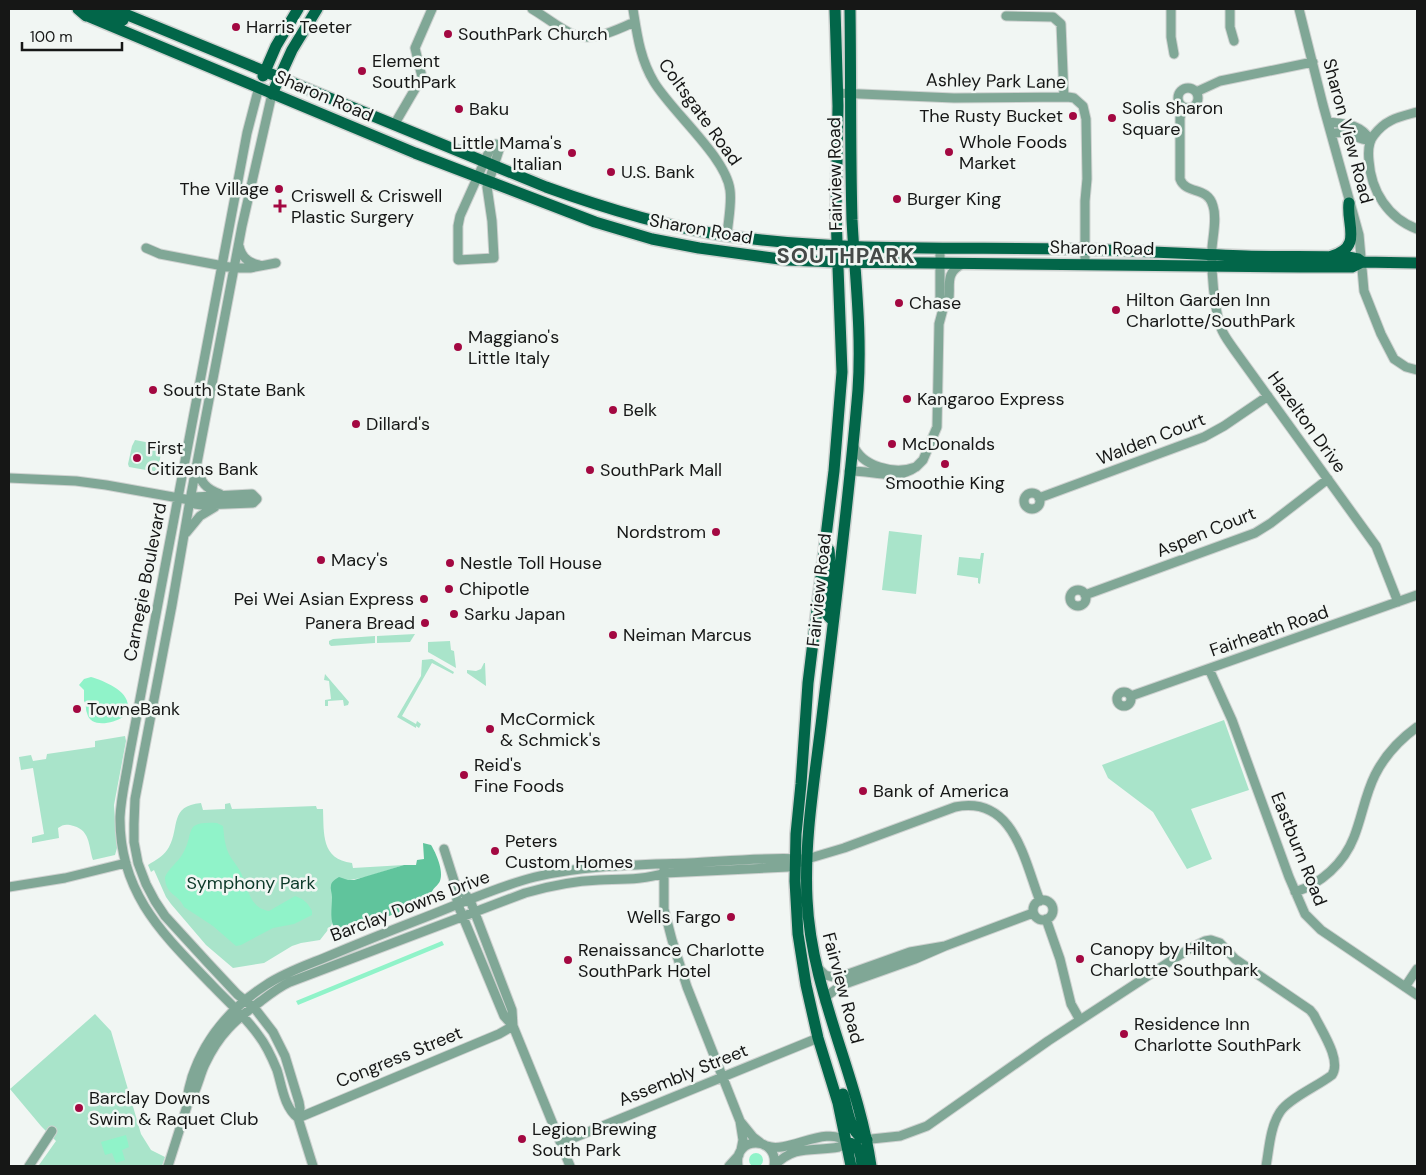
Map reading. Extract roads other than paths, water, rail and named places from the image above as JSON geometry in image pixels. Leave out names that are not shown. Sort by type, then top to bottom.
[{"type":"main road","name":"Sharon Road","points":[[113,9],[546,187],[614,210],[662,223],[727,236],[812,245],[1085,249],[1352,257],[1362,262]]},
{"type":"main road","name":"Carnegie Boulevard","points":[[258,87],[276,46],[298,9]]},
{"type":"main road","name":"Carnegie Boulevard","points":[[272,94],[292,50],[317,9]]},
{"type":"main road","name":"Fairview Road","points":[[835,9],[837,262],[842,372],[841,397],[834,471],[806,699],[795,862],[795,900],[806,985],[818,1038],[835,1092],[851,1166]]},
{"type":"main road","name":"Fairview Road","points":[[850,9],[854,246],[859,368],[807,859],[808,919],[816,966],[825,1002],[857,1100],[871,1166]]},
{"type":"main road","points":[[82,12],[96,11],[143,27],[155,26]]},
{"type":"main road","name":"Sharon Road","points":[[82,12],[272,94],[483,180],[589,220],[659,240],[752,256],[787,260],[856,263],[1212,267],[1352,267],[1362,262],[1417,263]]},
{"type":"main road","points":[[1326,257],[1340,252],[1350,241],[1352,229],[1349,203]]},
{"type":"main road","points":[[826,532],[830,562],[826,610],[828,616],[833,620]]},
{"type":"main road","points":[[818,1038],[831,1061],[853,1128],[860,1137],[867,1140]]},
{"type":"main road","points":[[847,1142],[859,1149],[862,1166]]},
{"type":"street","points":[[394,125],[422,77],[415,48],[432,9]]},
{"type":"street","points":[[532,9],[575,35],[589,37],[635,22]]},
{"type":"street","name":"Coltsgate Road","points":[[633,9],[643,58],[654,83],[719,163],[726,176],[731,199],[727,236]]},
{"type":"street","points":[[1171,9],[1171,37],[1174,54]]},
{"type":"street","points":[[1230,9],[1230,27],[1234,40]]},
{"type":"street","name":"Sharon View Road","points":[[1300,9],[1312,62],[1359,235],[1364,291],[1384,342],[1398,363],[1417,370]]},
{"type":"street","points":[[1006,16],[1054,17],[1061,24],[1064,97]]},
{"type":"street","points":[[1196,92],[1220,81],[1312,62]]},
{"type":"street","name":"Carnegie Boulevard","points":[[258,87],[249,120],[121,803],[121,832],[126,862],[136,891],[156,926],[239,1012],[268,1049],[278,1072],[289,1109],[298,1118],[313,1166]]},
{"type":"street","points":[[1190,88],[1196,92],[1198,96],[1196,103],[1190,108],[1182,106],[1178,100],[1179,92],[1190,88]]},
{"type":"street","name":"Ashley Park Lane","points":[[837,93],[954,98],[1074,98],[1083,106],[1086,119],[1085,265]]},
{"type":"street","name":"Carnegie Boulevard","points":[[272,94],[234,268],[190,500],[135,799],[134,842],[138,863],[146,884],[165,916],[249,1004],[273,1032],[283,1050],[299,1102],[298,1118]]},
{"type":"street","name":"Hazelton Drive","points":[[1182,106],[1180,118],[1180,179],[1186,187],[1203,192],[1211,198],[1214,208],[1212,267],[1218,316],[1223,332],[1379,551],[1398,602]]},
{"type":"street","points":[[1370,140],[1374,134],[1391,120],[1417,112]]},
{"type":"street","points":[[1328,122],[1350,124],[1368,135],[1370,140],[1369,167],[1379,197],[1389,210],[1404,222],[1417,229]]},
{"type":"street","points":[[1331,134],[1340,132],[1350,133],[1365,140],[1370,140]]},
{"type":"street","points":[[483,180],[487,189],[492,221],[494,258],[458,260],[458,226],[460,216],[483,180],[489,164]]},
{"type":"street","points":[[239,245],[240,251],[247,260],[257,265],[276,263]]},
{"type":"street","points":[[146,248],[160,254],[234,268],[250,268],[264,264]]},
{"type":"street","points":[[940,248],[940,302],[943,309]]},
{"type":"street","points":[[849,471],[864,470],[898,475],[916,467],[924,458],[937,427],[939,328],[943,309],[949,301],[950,276],[956,267],[964,264]]},
{"type":"street","name":"Walden Court","points":[[1040,498],[1204,437],[1224,426],[1268,396]]},
{"type":"street","points":[[852,442],[860,454],[875,466],[904,470],[916,467]]},
{"type":"street","points":[[198,462],[199,476],[205,486],[212,491],[225,495]]},
{"type":"street","points":[[9,478],[106,485],[190,500],[197,504],[253,503],[257,499],[252,494],[195,497],[190,500]]},
{"type":"street","name":"Aspen Court","points":[[1085,595],[1255,533],[1328,479]]},
{"type":"street","points":[[183,540],[187,531],[200,516],[221,505]]},
{"type":"street","name":"Fairheath Road","points":[[1131,696],[1417,595]]},
{"type":"street","name":"Eastburn Road","points":[[1209,669],[1232,720],[1295,892],[1305,914],[1317,926],[1417,995]]},
{"type":"street","points":[[1295,892],[1312,885],[1343,858],[1354,836],[1375,775],[1391,750],[1417,727]]},
{"type":"street","name":"Barclay Downs Drive","points":[[168,1166],[188,1103],[188,1092],[198,1061],[217,1029],[249,1004],[267,984],[293,970],[470,900],[534,877],[556,873],[795,862],[844,848],[955,806],[968,805],[980,807],[998,815],[1014,833],[1040,901],[1046,901],[1051,905],[1051,915],[1046,919],[1058,953],[1071,1004],[1080,1020]]},
{"type":"street","points":[[444,850],[457,890],[456,895],[462,916],[504,1016],[513,1026]]},
{"type":"street","points":[[9,887],[65,878],[126,862]]},
{"type":"street","points":[[664,868],[664,909],[672,940],[687,987],[740,1120],[743,1140],[738,1166]]},
{"type":"street","name":"Barclay Downs Drive","points":[[249,1004],[297,979],[514,896],[551,886],[597,880],[650,877],[664,868]]},
{"type":"street","points":[[457,890],[464,893],[470,900],[512,1010],[513,1026],[570,1166]]},
{"type":"street","points":[[1040,901],[1033,907],[1033,913],[1040,920],[1046,919]]},
{"type":"street","points":[[825,1002],[828,995],[842,985],[1033,913]]},
{"type":"street","points":[[774,1166],[787,1155],[796,1151],[840,1146],[847,1142],[900,1136],[925,1127],[1080,1020],[1198,944],[1208,940],[1218,942],[1235,959],[1310,1010],[1334,1057],[1335,1069],[1332,1075],[1288,1104],[1280,1112],[1274,1126],[1266,1166]]},
{"type":"street","points":[[816,966],[824,976],[836,978],[910,952],[944,946]]},
{"type":"street","points":[[1406,987],[1417,969]]},
{"type":"street","name":"Congress Street","points":[[298,1118],[499,1034],[513,1026]]},
{"type":"street","name":"Assembly Street","points":[[561,1143],[818,1038]]},
{"type":"street","points":[[740,1120],[751,1135],[773,1155],[774,1166]]},
{"type":"street","points":[[29,1166],[52,1131]]},
{"type":"street","points":[[729,1166],[740,1152],[750,1144],[782,1148],[807,1139],[834,1137],[841,1138],[847,1142]]},
{"type":"place","name":"Harris Teeter","points":[[236,27]]},
{"type":"place","name":"SouthPark Church","points":[[448,34]]},
{"type":"place","name":"Element SouthPark","points":[[362,71]]},
{"type":"place","name":"Baku","points":[[459,109]]},
{"type":"place","name":"The Rusty Bucket","points":[[1073,116]]},
{"type":"place","name":"Solis Sharon Square","points":[[1112,118]]},
{"type":"place","name":"Whole Foods Market","points":[[949,152]]},
{"type":"place","name":"Little Mama's Italian","points":[[572,153]]},
{"type":"place","name":"U.S. Bank","points":[[611,172]]},
{"type":"place","name":"The Village","points":[[279,189]]},
{"type":"place","name":"Burger King","points":[[897,199]]},
{"type":"place","name":"Criswell & Criswell Plastic Surgery","points":[[280,206]]},
{"type":"place","name":"Chase","points":[[899,303]]},
{"type":"place","name":"Hilton Garden Inn Charlotte/SouthPark","points":[[1116,310]]},
{"type":"place","name":"Maggiano's Little Italy","points":[[458,347]]},
{"type":"place","name":"South State Bank","points":[[153,390]]},
{"type":"place","name":"Kangaroo Express","points":[[907,399]]},
{"type":"place","name":"Belk","points":[[613,410]]},
{"type":"place","name":"Dillard's","points":[[356,424]]},
{"type":"place","name":"McDonalds","points":[[892,444]]},
{"type":"place","name":"First Citizens Bank","points":[[137,458]]},
{"type":"place","name":"Smoothie King","points":[[945,464]]},
{"type":"place","name":"SouthPark Mall","points":[[590,470]]},
{"type":"place","name":"Nordstrom","points":[[716,532]]},
{"type":"place","name":"Macy's","points":[[321,560]]},
{"type":"place","name":"Nestle Toll House","points":[[450,563]]},
{"type":"place","name":"Chipotle","points":[[449,589]]},
{"type":"place","name":"Pei Wei Asian Express","points":[[424,599]]},
{"type":"place","name":"Sarku Japan","points":[[454,614]]},
{"type":"place","name":"Panera Bread","points":[[425,623]]},
{"type":"place","name":"Neiman Marcus","points":[[613,635]]},
{"type":"place","name":"TowneBank","points":[[77,709]]},
{"type":"place","name":"McCormick & Schmick's","points":[[490,729]]},
{"type":"place","name":"Reid's Fine Foods","points":[[464,775]]},
{"type":"place","name":"Bank of America","points":[[863,791]]},
{"type":"place","name":"Peters Custom Homes","points":[[495,851]]},
{"type":"place","name":"Wells Fargo","points":[[731,917]]},
{"type":"place","name":"Canopy by Hilton Charlotte Southpark","points":[[1080,959]]},
{"type":"place","name":"Renaissance Charlotte SouthPark Hotel","points":[[568,960]]},
{"type":"place","name":"Residence Inn Charlotte SouthPark","points":[[1124,1034]]},
{"type":"place","name":"Barclay Downs Swim & Raquet Club","points":[[79,1108]]},
{"type":"place","name":"Legion Brewing South Park","points":[[522,1139]]},
{"type":"district","name":"SOUTHPARK","points":[[846,255]]},
{"type":"park label","name":"Symphony Park","points":[[251,883]]}]
